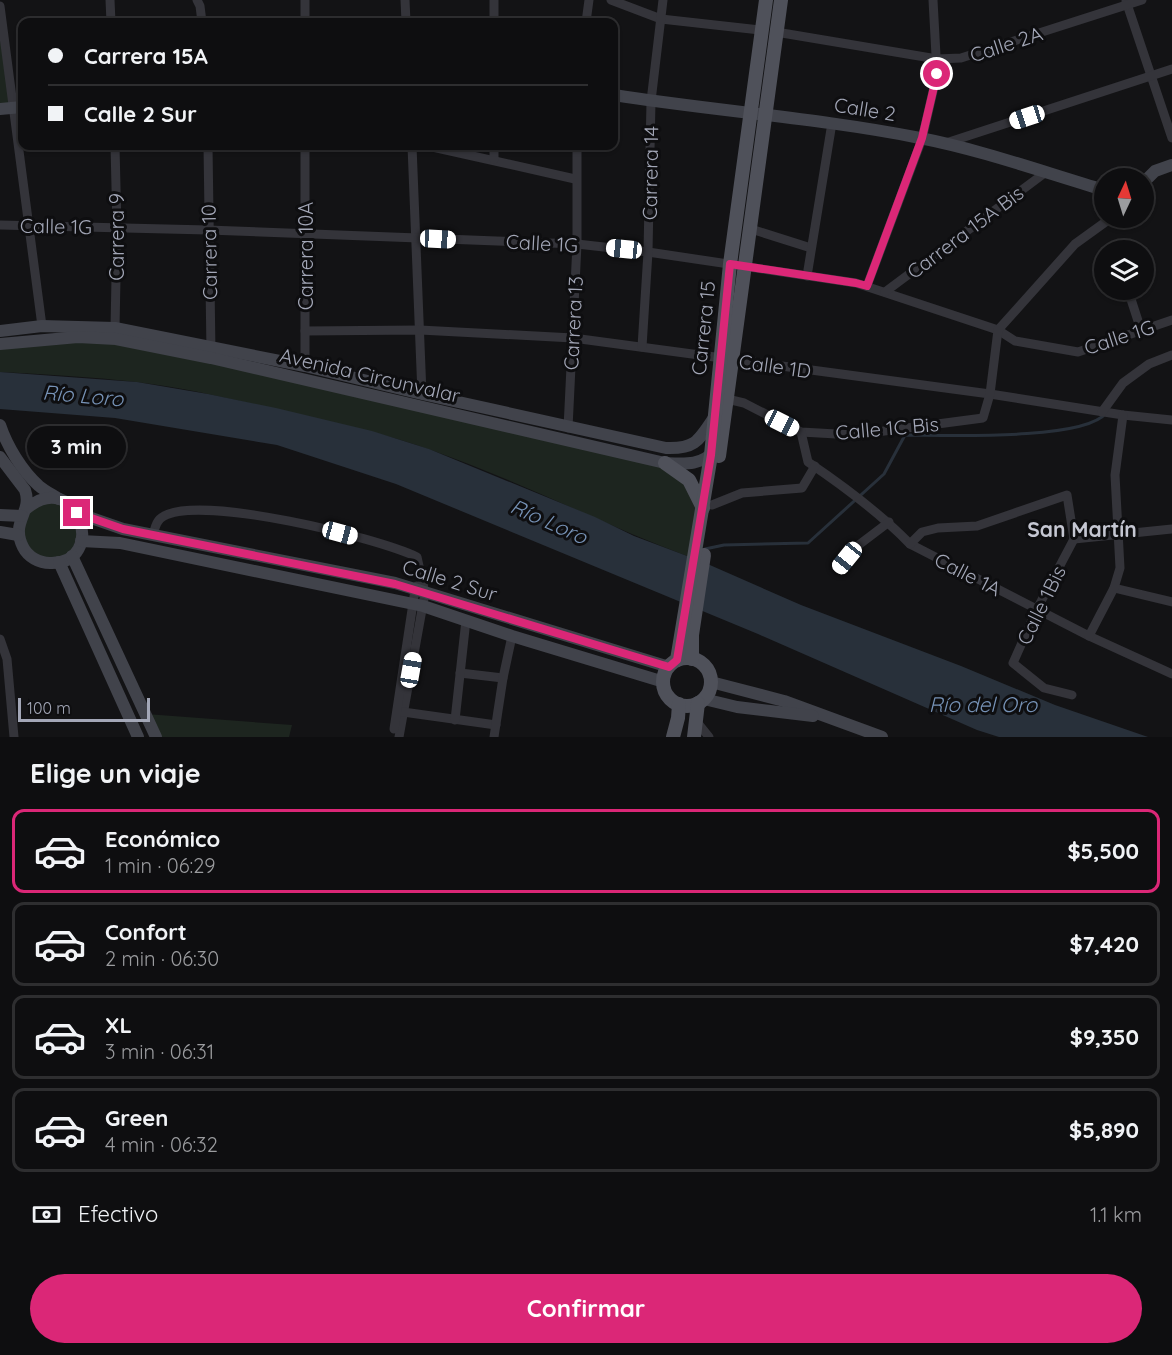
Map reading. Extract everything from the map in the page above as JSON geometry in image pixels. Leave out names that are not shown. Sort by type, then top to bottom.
[{"type":"main road","name":"Carrera 15","points":[[707,512],[719,357],[760,30],[766,0]]},
{"type":"main road","name":"Carrera 15","points":[[673,664],[686,633],[721,442],[781,0]]},
{"type":"main road","name":"Calle 2","points":[[618,96],[832,123],[922,138],[1094,187]]},
{"type":"main road","points":[[1154,172],[1172,165]]},
{"type":"main road","name":"Avenida Circunvalar","points":[[0,331],[42,326],[115,328],[665,463],[686,465],[700,462],[711,455]]},
{"type":"main road","name":"Avenida Circunvalar","points":[[0,344],[10,341],[78,337],[116,339],[305,366],[568,428],[666,448],[688,447],[695,444],[713,419]]},
{"type":"main road","points":[[0,425],[13,452],[25,469],[39,485],[71,506],[82,522],[81,541],[72,556],[59,562],[49,563],[31,556],[24,549],[18,535],[27,496],[0,457]]},
{"type":"main road","points":[[711,455],[721,442]]},
{"type":"main road","points":[[665,463],[689,480],[707,512]]},
{"type":"main road","points":[[0,515],[24,513],[41,500],[63,501]]},
{"type":"main road","name":"Calle 2 Sur","points":[[77,513],[123,529],[395,584],[673,664]]},
{"type":"main road","points":[[0,532],[18,535]]},
{"type":"main road","name":"Calle 2 Sur","points":[[81,541],[120,543],[418,605],[664,682]]},
{"type":"main road","points":[[72,556],[156,737]]},
{"type":"main road","points":[[59,562],[138,737]]},
{"type":"main road","name":"Carrera 15","points":[[686,633],[692,658]]},
{"type":"main road","points":[[694,737],[701,701],[711,688],[711,682],[706,667],[692,658],[673,664],[664,682],[669,697],[680,704],[690,705],[701,701],[829,717]]},
{"type":"main road","points":[[711,682],[784,701],[882,737]]},
{"type":"main road","points":[[673,737],[680,704]]},
{"type":"street","points":[[110,0],[111,18]]},
{"type":"street","points":[[197,0],[202,18]]},
{"type":"street","points":[[305,0],[305,18]]},
{"type":"street","points":[[405,0],[406,18]]},
{"type":"street","points":[[494,0],[494,18]]},
{"type":"street","points":[[587,18],[589,0]]},
{"type":"street","points":[[611,0],[661,19],[760,30]]},
{"type":"street","name":"Carrera 14","points":[[642,347],[648,252],[651,101],[663,0]]},
{"type":"street","points":[[867,286],[922,138],[937,74],[933,0]]},
{"type":"street","name":"Calle 2A","points":[[776,32],[937,59],[961,58],[1127,2],[1142,0]]},
{"type":"street","points":[[1127,2],[1172,138]]},
{"type":"street","points":[[0,6],[42,326]]},
{"type":"street","points":[[944,144],[1172,69]]},
{"type":"street","points":[[1162,104],[1172,99]]},
{"type":"street","points":[[807,276],[832,123]]},
{"type":"street","name":"Carrera 9","points":[[115,150],[117,228],[115,328]]},
{"type":"street","name":"Carrera 10","points":[[208,150],[211,352]]},
{"type":"street","name":"Carrera 10A","points":[[305,150],[305,366]]},
{"type":"street","points":[[412,150],[422,394]]},
{"type":"street","points":[[448,150],[575,179]]},
{"type":"street","points":[[494,150],[494,159]]},
{"type":"street","name":"Carrera 13","points":[[568,428],[577,244],[575,179],[577,150]]},
{"type":"street","name":"Carrera 15A Bis","points":[[885,292],[1046,172]]},
{"type":"street","name":"Calle 1G","points":[[0,225],[208,230],[577,244],[648,252],[856,283],[998,330],[1015,341],[1078,352],[1172,320]]},
{"type":"street","points":[[990,394],[998,330],[1075,244],[1097,228]]},
{"type":"street","points":[[751,229],[811,248]]},
{"type":"street","points":[[1131,300],[1141,330]]},
{"type":"street","name":"Calle 1D","points":[[305,331],[420,330],[573,338],[1172,420]]},
{"type":"street","points":[[1102,412],[1123,383],[1149,364],[1172,355]]},
{"type":"street","name":"Calle 1C Bis","points":[[727,399],[744,403],[801,432],[854,435],[983,418],[990,394]]},
{"type":"street","points":[[1089,636],[1114,588],[1120,568],[1115,475],[1123,415]]},
{"type":"street","points":[[707,512],[742,493],[802,488],[815,466],[808,462],[801,432]]},
{"type":"street","name":"Calle 1A","points":[[815,466],[854,493],[889,522],[910,544],[1089,636],[1172,674]]},
{"type":"street","points":[[910,544],[922,532],[938,528],[977,526],[1067,495],[1074,539],[1172,529]]},
{"type":"street","points":[[153,535],[156,523],[163,516],[183,510],[218,510],[340,533],[400,549],[417,557],[423,578],[399,737]]},
{"type":"street","points":[[838,568],[856,547],[889,522]]},
{"type":"street","name":"Calle 1Bis","points":[[1072,695],[1044,688],[1013,663],[1037,609],[1074,539]]},
{"type":"street","points":[[1114,588],[1172,602]]},
{"type":"street","points":[[393,737],[418,605]]},
{"type":"street","points":[[455,720],[466,621]]},
{"type":"street","points":[[495,737],[503,678],[512,636]]},
{"type":"street","points":[[0,639],[14,737]]},
{"type":"street","points":[[460,673],[503,678]]},
{"type":"street","points":[[403,712],[496,725]]},
{"type":"street","points":[[697,722],[709,737]]},
{"type":"shaded area","points":[[0,6],[12,108],[0,109]]},
{"type":"shaded area","points":[[116,339],[665,463],[699,498],[692,558],[462,461],[379,434],[176,388],[136,382],[0,372],[0,344]]},
{"type":"shaded area","points":[[52,499],[81,522],[71,556],[39,561],[18,535],[22,516]]},
{"type":"shaded area","points":[[146,714],[292,725],[289,737],[156,737]]},
{"type":"water","name":"Río del Oro","points":[[0,372],[137,382],[208,394],[372,431],[429,449],[801,605],[961,666],[1055,705],[1148,737],[999,737],[977,730],[758,634],[396,484],[277,445],[115,418],[0,409]]},
{"type":"waterway","points":[[705,549],[724,545],[808,543],[884,474],[905,435],[1043,432],[1093,422],[1106,413]]},
{"type":"district","name":"San Martín","points":[[1082,529]]},
{"type":"route","points":[[77,513],[123,529],[395,584],[669,667],[677,660],[702,517],[711,455],[730,264],[867,286],[922,138],[937,74]]},
{"type":"water label","name":"Río Loro","points":[[83,395]]},
{"type":"water label","name":"Río Loro","points":[[549,521]]}]
